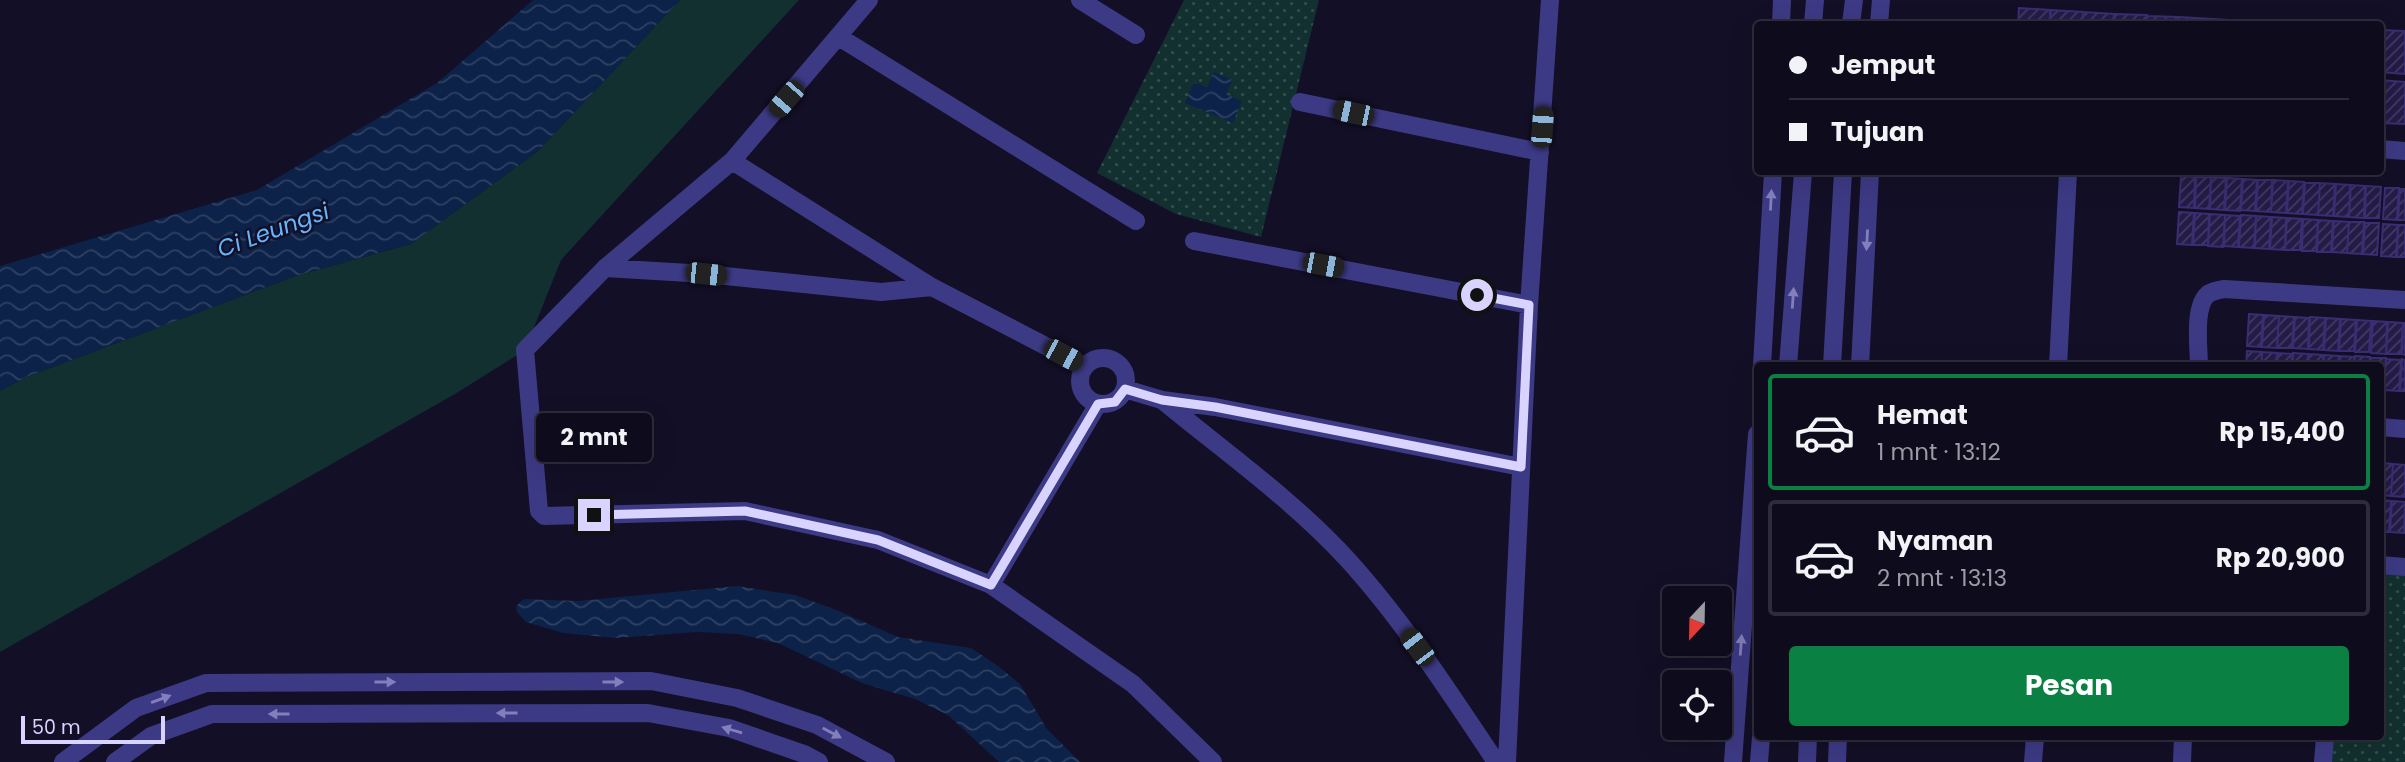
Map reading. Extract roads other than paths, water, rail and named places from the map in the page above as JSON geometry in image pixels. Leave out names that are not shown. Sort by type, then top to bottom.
[{"type":"street","points":[[869,0],[732,161],[605,268],[525,350],[539,511],[544,516],[745,511],[878,540],[991,585],[1133,684],[1213,762]]},
{"type":"street","points":[[1080,0],[1136,35]]},
{"type":"street","points":[[1507,762],[1529,305],[1550,0]]},
{"type":"street","points":[[1781,21],[1783,0]]},
{"type":"street","points":[[1813,21],[1815,0]]},
{"type":"street","points":[[1851,21],[1854,0]]},
{"type":"street","points":[[1879,21],[1881,0]]},
{"type":"street","points":[[839,37],[1136,221]]},
{"type":"street","points":[[1300,102],[1540,152]]},
{"type":"street","points":[[2384,149],[2405,151]]},
{"type":"street","points":[[732,161],[932,287],[1084,366]]},
{"type":"street","points":[[1762,362],[1773,175]]},
{"type":"street","points":[[1788,362],[1802,175]]},
{"type":"street","points":[[1832,362],[1843,175]]},
{"type":"street","points":[[1860,362],[1870,175]]},
{"type":"street","points":[[2058,362],[2068,175]]},
{"type":"street","points":[[1194,241],[1529,305]]},
{"type":"street","points":[[605,268],[706,274],[881,292],[932,287]]},
{"type":"street","points":[[2199,362],[2199,314],[2202,303],[2213,291],[2224,289],[2405,300]]},
{"type":"street","points":[[1099,358],[1115,361],[1125,373],[1125,389],[1115,402],[1098,404],[1085,396],[1079,381],[1084,366],[1099,358]]},
{"type":"street","points":[[1125,389],[1162,400],[1215,407],[1521,467]]},
{"type":"street","points":[[1162,400],[1262,481],[1348,560],[1429,664],[1496,762]]},
{"type":"street","points":[[991,585],[1098,404]]},
{"type":"street","points":[[2384,427],[2405,429]]},
{"type":"street","points":[[1733,762],[1754,475]]},
{"type":"street","points":[[2384,565],[2405,567]]},
{"type":"street","points":[[63,762],[136,708],[206,683],[637,681],[651,681],[737,698],[817,725],[886,762]]},
{"type":"street","points":[[115,762],[150,736],[212,714],[648,713],[729,728],[804,754],[819,762]]},
{"type":"street","points":[[1759,762],[1761,740]]},
{"type":"street","points":[[1807,762],[1808,740]]},
{"type":"street","points":[[1837,762],[1838,740]]},
{"type":"street","points":[[2033,762],[2035,740]]},
{"type":"street","points":[[2182,762],[2183,740]]},
{"type":"street","points":[[2323,762],[2325,740]]},
{"type":"water","name":"Ci Leungsi","points":[[533,0],[680,0],[538,151],[411,244],[295,276],[26,377],[0,391],[0,266],[257,190],[437,83]]},
{"type":"water","points":[[1214,72],[1232,80],[1226,94],[1242,101],[1233,123],[1185,103],[1194,82],[1207,87]]},
{"type":"water","points":[[737,586],[795,595],[898,637],[971,648],[1020,684],[1047,729],[1080,762],[999,762],[948,715],[915,699],[862,683],[778,643],[738,634],[697,632],[616,638],[563,633],[526,622],[517,612],[516,606],[524,599],[578,601]]}]
